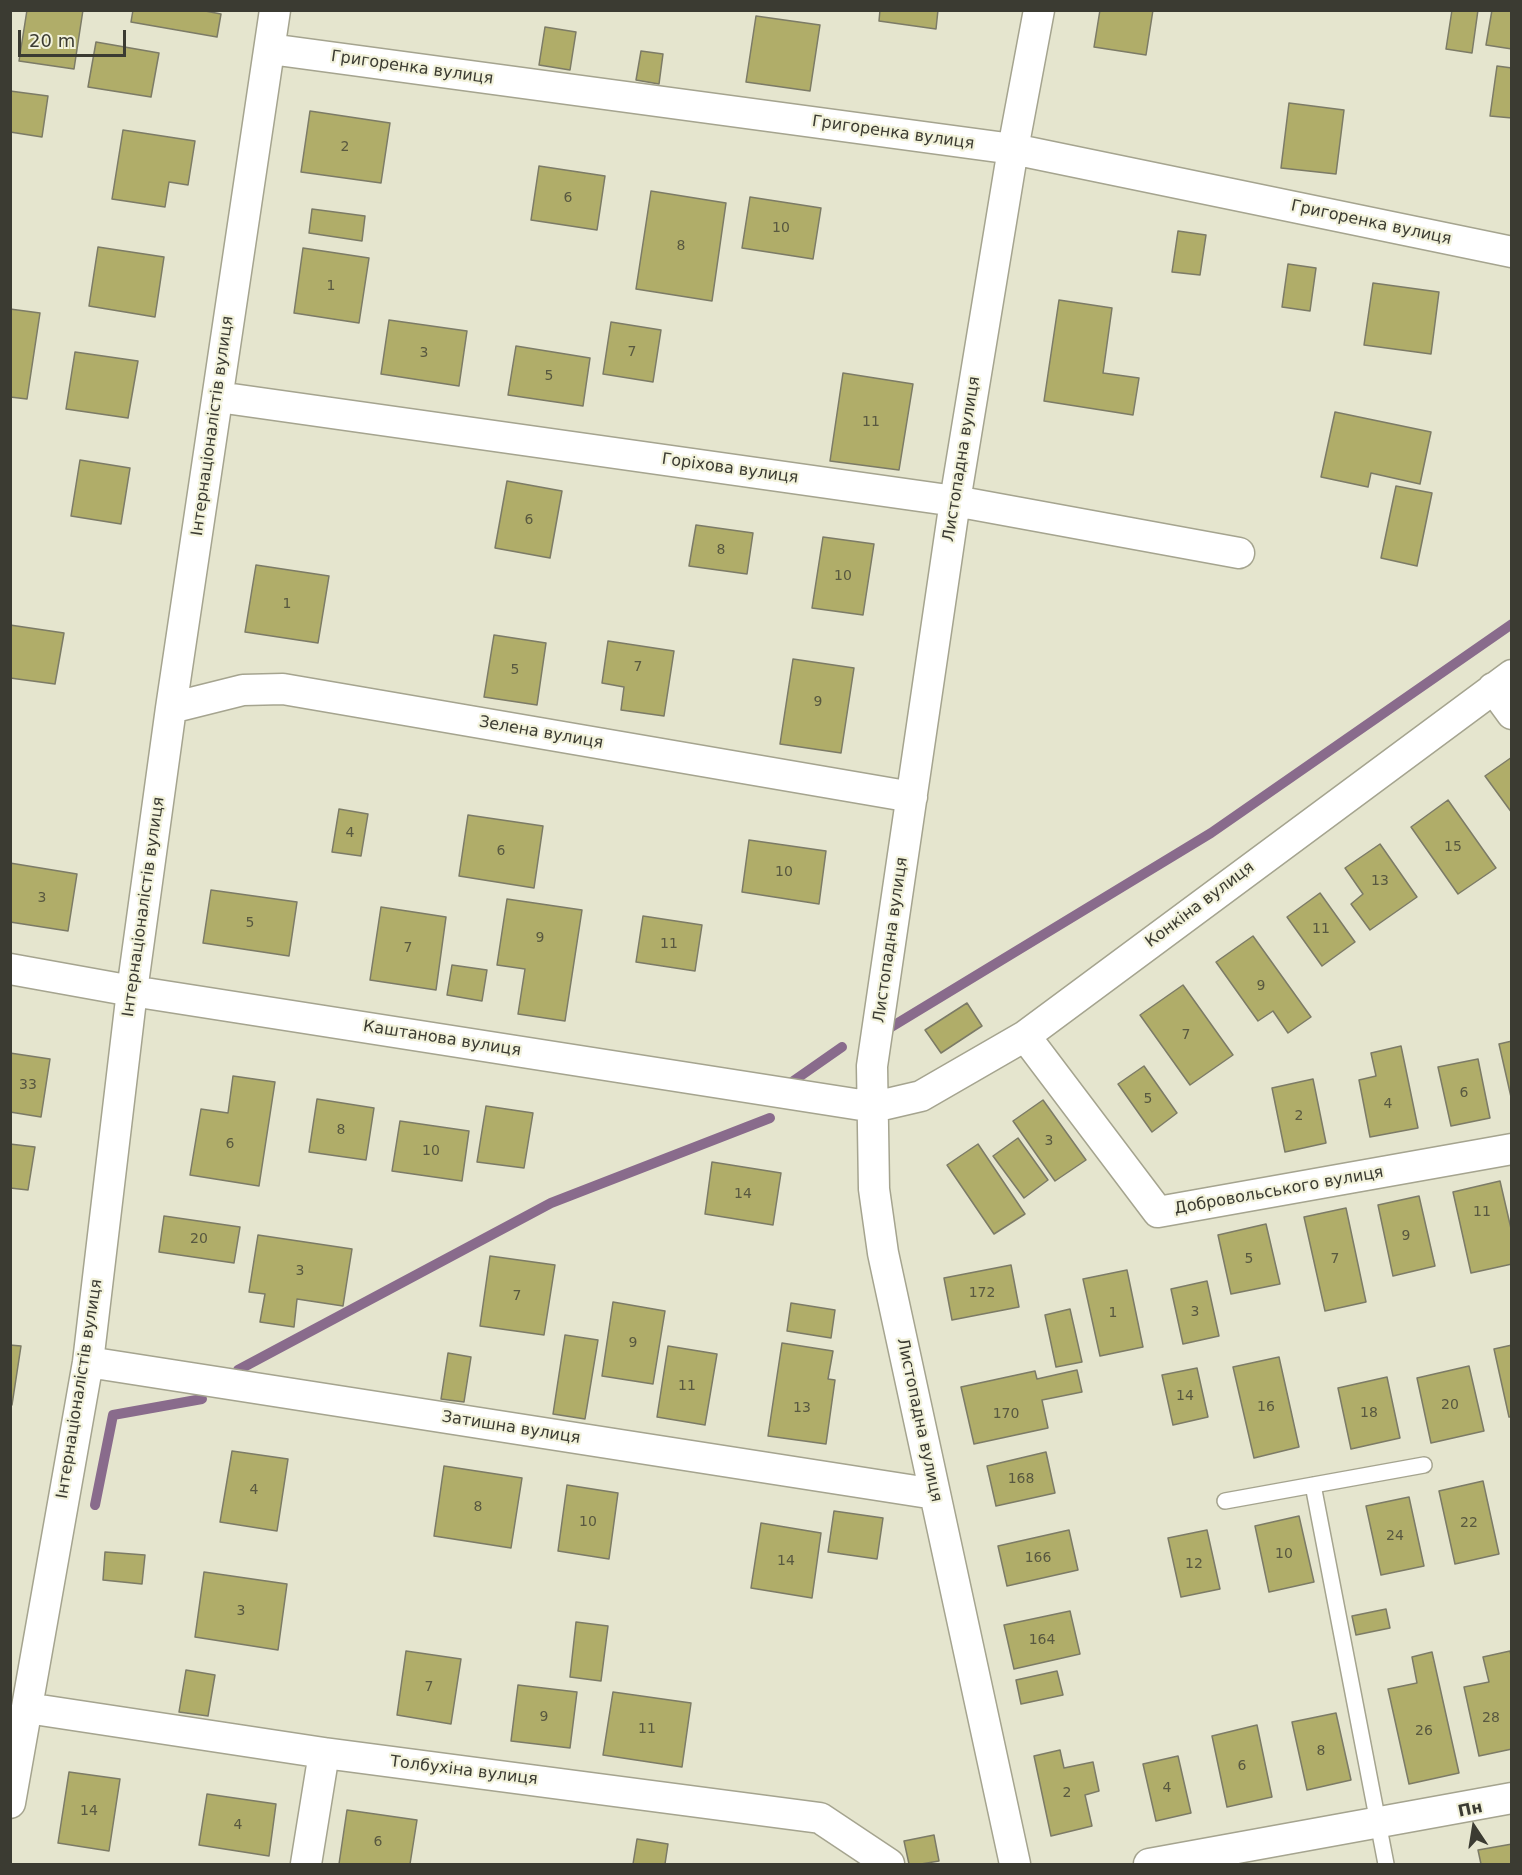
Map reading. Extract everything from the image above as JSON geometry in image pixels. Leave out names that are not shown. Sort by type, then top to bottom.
[{"type":"street","name":"Інтернаціоналістів вулиця","points":[[10,1803],[88,1362],[132,991],[171,708],[276,10]]},
{"type":"street","name":"Листопадна вулиця","points":[[1015,1864],[883,1253],[873,1188],[872,1066],[955,501],[1013,149],[1039,10]]},
{"type":"street","name":"Григоренка вулиця","points":[[270,49],[1013,149],[1512,252]]},
{"type":"street","name":"Горіхова вулиця","points":[[218,397],[955,501],[1239,553]]},
{"type":"street","points":[[1502,682],[1512,714]]},
{"type":"street","name":"Конкіна вулиця","points":[[874,1107],[921,1096],[1025,1036],[1502,682]]},
{"type":"street","name":"Зелена вулиця","points":[[171,708],[243,690],[283,689],[912,797]]},
{"type":"street","name":"Каштанова вулиця","points":[[10,969],[132,991],[874,1107]]},
{"type":"street","name":"Добровольського вулиця","points":[[1025,1036],[1158,1212],[1512,1149]]},
{"type":"street","name":"Затишна вулиця","points":[[88,1362],[935,1494]]},
{"type":"street","name":"Толбухіна вулиця","points":[[27,1708],[324,1753],[820,1818],[889,1864]]},
{"type":"street","points":[[306,1864],[324,1753]]},
{"type":"street","points":[[1149,1864],[1512,1798]]},
{"type":"lane","points":[[1225,1501],[1424,1465]]},
{"type":"lane","points":[[1313,1485],[1386,1864]]},
{"type":"building","points":[[27,10],[83,10],[74,69],[19,61]]},
{"type":"building","points":[[133,10],[200,10],[221,14],[217,37],[131,22]]},
{"type":"building","points":[[880,10],[938,10],[936,29],[879,21]]},
{"type":"building","points":[[1100,10],[1153,10],[1146,55],[1094,47]]},
{"type":"building","points":[[1452,10],[1478,10],[1472,53],[1446,49]]},
{"type":"building","points":[[1492,10],[1512,10],[1512,49],[1486,45]]},
{"type":"building","points":[[756,16],[820,25],[810,91],[746,82]]},
{"type":"building","points":[[545,27],[576,32],[570,70],[539,65]]},
{"type":"building","points":[[96,42],[159,53],[151,97],[88,87]]},
{"type":"building","points":[[641,51],[663,54],[659,84],[636,80]]},
{"type":"building","points":[[1497,66],[1512,68],[1512,118],[1490,116]]},
{"type":"building","points":[[10,91],[48,96],[42,137],[10,132]]},
{"type":"building","points":[[1289,103],[1344,110],[1336,174],[1281,168]]},
{"type":"building","points":[[310,111],[390,123],[381,183],[301,172]]},
{"type":"building","points":[[123,130],[195,141],[188,185],[169,182],[165,207],[112,199]]},
{"type":"building","points":[[539,166],[605,176],[597,230],[531,220]]},
{"type":"building","points":[[651,191],[726,203],[712,301],[636,289]]},
{"type":"building","points":[[750,197],[821,208],[813,259],[742,248]]},
{"type":"building","points":[[312,209],[365,216],[362,241],[309,233]]},
{"type":"building","points":[[1178,231],[1206,235],[1200,275],[1172,272]]},
{"type":"building","points":[[98,247],[164,257],[155,317],[89,306]]},
{"type":"building","points":[[303,248],[369,258],[359,323],[294,313]]},
{"type":"building","points":[[1288,264],[1316,268],[1310,311],[1282,307]]},
{"type":"building","points":[[1373,283],[1439,292],[1431,354],[1364,345]]},
{"type":"building","points":[[1059,300],[1112,308],[1103,373],[1139,378],[1133,415],[1044,401]]},
{"type":"building","points":[[10,309],[40,313],[27,399],[10,397]]},
{"type":"building","points":[[389,320],[467,331],[459,386],[381,374]]},
{"type":"building","points":[[611,322],[661,330],[653,382],[603,374]]},
{"type":"building","points":[[516,346],[590,358],[583,406],[508,395]]},
{"type":"building","points":[[75,352],[138,361],[128,418],[66,409]]},
{"type":"building","points":[[843,373],[913,384],[899,470],[830,461]]},
{"type":"building","points":[[1335,412],[1431,432],[1420,484],[1371,473],[1368,487],[1321,477]]},
{"type":"building","points":[[80,460],[130,468],[121,524],[71,516]]},
{"type":"building","points":[[507,481],[562,491],[550,558],[495,548]]},
{"type":"building","points":[[1396,486],[1432,493],[1417,566],[1381,558]]},
{"type":"building","points":[[696,525],[753,533],[747,574],[689,566]]},
{"type":"building","points":[[823,537],[874,544],[863,615],[812,608]]},
{"type":"building","points":[[256,565],[329,576],[318,643],[245,632]]},
{"type":"building","points":[[10,625],[64,633],[55,684],[10,678]]},
{"type":"building","points":[[494,635],[546,643],[537,705],[484,697]]},
{"type":"building","points":[[608,641],[674,651],[664,716],[621,710],[624,687],[602,683]]},
{"type":"building","points":[[793,659],[854,668],[841,753],[780,744]]},
{"type":"building","points":[[1512,757],[1512,813],[1485,776]]},
{"type":"building","points":[[1448,800],[1496,868],[1458,894],[1411,827]]},
{"type":"building","points":[[339,809],[368,814],[361,856],[332,852]]},
{"type":"building","points":[[468,815],[543,826],[534,888],[459,876]]},
{"type":"building","points":[[749,840],[826,851],[819,904],[742,892]]},
{"type":"building","points":[[1380,844],[1417,897],[1370,930],[1351,904],[1363,894],[1345,868]]},
{"type":"building","points":[[10,863],[77,874],[68,931],[10,922]]},
{"type":"building","points":[[211,890],[297,902],[289,956],[203,943]]},
{"type":"building","points":[[1320,893],[1355,942],[1322,966],[1287,917]]},
{"type":"building","points":[[507,899],[582,910],[565,1021],[518,1014],[525,969],[497,965]]},
{"type":"building","points":[[381,907],[446,917],[436,990],[370,980]]},
{"type":"building","points":[[643,916],[702,925],[695,971],[636,962]]},
{"type":"building","points":[[1253,936],[1311,1017],[1288,1033],[1273,1011],[1258,1021],[1216,962]]},
{"type":"building","points":[[452,965],[487,970],[482,1001],[447,995]]},
{"type":"building","points":[[1183,985],[1233,1055],[1190,1085],[1140,1015]]},
{"type":"building","points":[[967,1003],[982,1026],[941,1053],[925,1030]]},
{"type":"building","points":[[1512,1041],[1512,1097],[1511,1097],[1499,1044]]},
{"type":"building","points":[[1401,1046],[1418,1128],[1370,1137],[1359,1080],[1376,1076],[1371,1053]]},
{"type":"building","points":[[10,1053],[50,1059],[41,1117],[10,1112]]},
{"type":"building","points":[[1478,1059],[1490,1118],[1451,1126],[1438,1067]]},
{"type":"building","points":[[1144,1066],[1177,1113],[1152,1132],[1118,1084]]},
{"type":"building","points":[[233,1076],[275,1082],[259,1186],[190,1175],[201,1109],[228,1113]]},
{"type":"building","points":[[1313,1079],[1326,1143],[1285,1152],[1272,1088]]},
{"type":"building","points":[[317,1099],[374,1108],[366,1160],[309,1152]]},
{"type":"building","points":[[1043,1100],[1086,1160],[1055,1181],[1013,1121]]},
{"type":"building","points":[[486,1106],[533,1113],[524,1168],[477,1162]]},
{"type":"building","points":[[400,1121],[469,1131],[462,1181],[392,1171]]},
{"type":"building","points":[[1018,1138],[1048,1180],[1024,1198],[993,1156]]},
{"type":"building","points":[[10,1144],[35,1147],[28,1190],[10,1188]]},
{"type":"building","points":[[978,1144],[1025,1214],[994,1234],[947,1165]]},
{"type":"building","points":[[712,1162],[781,1173],[773,1225],[705,1214]]},
{"type":"building","points":[[1500,1181],[1512,1233],[1512,1264],[1471,1273],[1453,1192]]},
{"type":"building","points":[[1419,1196],[1435,1266],[1393,1276],[1378,1205]]},
{"type":"building","points":[[1346,1208],[1366,1302],[1325,1311],[1304,1217]]},
{"type":"building","points":[[164,1216],[240,1227],[234,1263],[159,1252]]},
{"type":"building","points":[[1266,1224],[1280,1284],[1231,1294],[1218,1235]]},
{"type":"building","points":[[258,1235],[352,1249],[343,1306],[297,1299],[294,1327],[260,1322],[265,1294],[249,1292]]},
{"type":"building","points":[[490,1256],[555,1265],[544,1335],[480,1326]]},
{"type":"building","points":[[1011,1265],[1019,1307],[952,1320],[944,1278]]},
{"type":"building","points":[[1127,1270],[1143,1347],[1100,1356],[1083,1279]]},
{"type":"building","points":[[1207,1281],[1219,1336],[1183,1344],[1171,1289]]},
{"type":"building","points":[[613,1302],[665,1311],[653,1384],[602,1376]]},
{"type":"building","points":[[791,1303],[835,1310],[831,1338],[787,1331]]},
{"type":"building","points":[[1070,1309],[1082,1362],[1056,1367],[1045,1315]]},
{"type":"building","points":[[565,1335],[598,1340],[585,1419],[553,1414]]},
{"type":"building","points":[[782,1343],[833,1351],[828,1379],[835,1380],[826,1444],[768,1436]]},
{"type":"building","points":[[10,1345],[21,1346],[12,1405],[10,1405]]},
{"type":"building","points":[[1512,1345],[1512,1417],[1509,1417],[1494,1349]]},
{"type":"building","points":[[668,1346],[717,1354],[705,1425],[657,1417]]},
{"type":"building","points":[[448,1353],[471,1357],[464,1402],[441,1399]]},
{"type":"building","points":[[1279,1357],[1299,1447],[1254,1458],[1233,1367]]},
{"type":"building","points":[[1469,1366],[1484,1431],[1431,1443],[1417,1378]]},
{"type":"building","points":[[1197,1368],[1208,1417],[1173,1425],[1162,1375]]},
{"type":"building","points":[[1077,1370],[1082,1392],[1042,1400],[1048,1428],[974,1444],[961,1387],[1035,1371],[1037,1379]]},
{"type":"building","points":[[1387,1377],[1400,1438],[1351,1449],[1338,1388]]},
{"type":"building","points":[[232,1451],[288,1459],[277,1531],[220,1522]]},
{"type":"building","points":[[1046,1452],[1055,1493],[996,1506],[987,1466]]},
{"type":"building","points":[[444,1466],[522,1478],[511,1548],[434,1536]]},
{"type":"building","points":[[1483,1481],[1499,1554],[1455,1564],[1439,1491]]},
{"type":"building","points":[[567,1485],[618,1493],[609,1559],[558,1551]]},
{"type":"building","points":[[1409,1497],[1424,1566],[1381,1575],[1366,1506]]},
{"type":"building","points":[[834,1511],[883,1518],[877,1559],[828,1552]]},
{"type":"building","points":[[1299,1516],[1314,1582],[1269,1592],[1255,1526]]},
{"type":"building","points":[[761,1523],[821,1533],[812,1598],[751,1588]]},
{"type":"building","points":[[1069,1530],[1078,1570],[1007,1586],[998,1546]]},
{"type":"building","points":[[1207,1530],[1220,1589],[1181,1597],[1168,1538]]},
{"type":"building","points":[[105,1552],[145,1555],[142,1584],[103,1580]]},
{"type":"building","points":[[204,1572],[287,1584],[278,1650],[195,1637]]},
{"type":"building","points":[[1386,1609],[1390,1628],[1356,1635],[1352,1616]]},
{"type":"building","points":[[1070,1611],[1080,1654],[1014,1669],[1004,1625]]},
{"type":"building","points":[[576,1622],[608,1626],[601,1681],[570,1677]]},
{"type":"building","points":[[406,1651],[461,1659],[451,1724],[397,1715]]},
{"type":"building","points":[[1510,1651],[1512,1660],[1512,1749],[1479,1756],[1464,1687],[1489,1682],[1483,1657]]},
{"type":"building","points":[[1432,1652],[1459,1773],[1409,1784],[1388,1689],[1417,1683],[1412,1657]]},
{"type":"building","points":[[186,1670],[215,1675],[208,1716],[179,1712]]},
{"type":"building","points":[[1057,1671],[1063,1695],[1021,1704],[1016,1680]]},
{"type":"building","points":[[518,1685],[577,1692],[570,1748],[511,1741]]},
{"type":"building","points":[[613,1692],[691,1703],[682,1767],[603,1755]]},
{"type":"building","points":[[1336,1713],[1351,1780],[1307,1790],[1292,1722]]},
{"type":"building","points":[[1257,1725],[1272,1797],[1227,1807],[1212,1736]]},
{"type":"building","points":[[1060,1750],[1064,1768],[1093,1762],[1099,1791],[1085,1795],[1092,1826],[1051,1836],[1034,1756]]},
{"type":"building","points":[[1178,1756],[1191,1813],[1156,1821],[1143,1764]]},
{"type":"building","points":[[69,1772],[120,1779],[109,1851],[58,1843]]},
{"type":"building","points":[[207,1794],[276,1804],[269,1856],[199,1845]]},
{"type":"building","points":[[347,1810],[417,1820],[410,1864],[339,1864]]},
{"type":"building","points":[[934,1835],[939,1861],[909,1864],[904,1841]]},
{"type":"building","points":[[637,1839],[668,1844],[665,1864],[633,1864]]},
{"type":"building","points":[[1512,1844],[1512,1864],[1481,1864],[1478,1850]]},
{"type":"waterway","points":[[883,1032],[1211,833],[1512,624]]},
{"type":"waterway","points":[[789,1084],[842,1047]]},
{"type":"waterway","points":[[238,1370],[551,1203],[770,1118]]},
{"type":"waterway","points":[[95,1505],[113,1415],[202,1399]]}]
